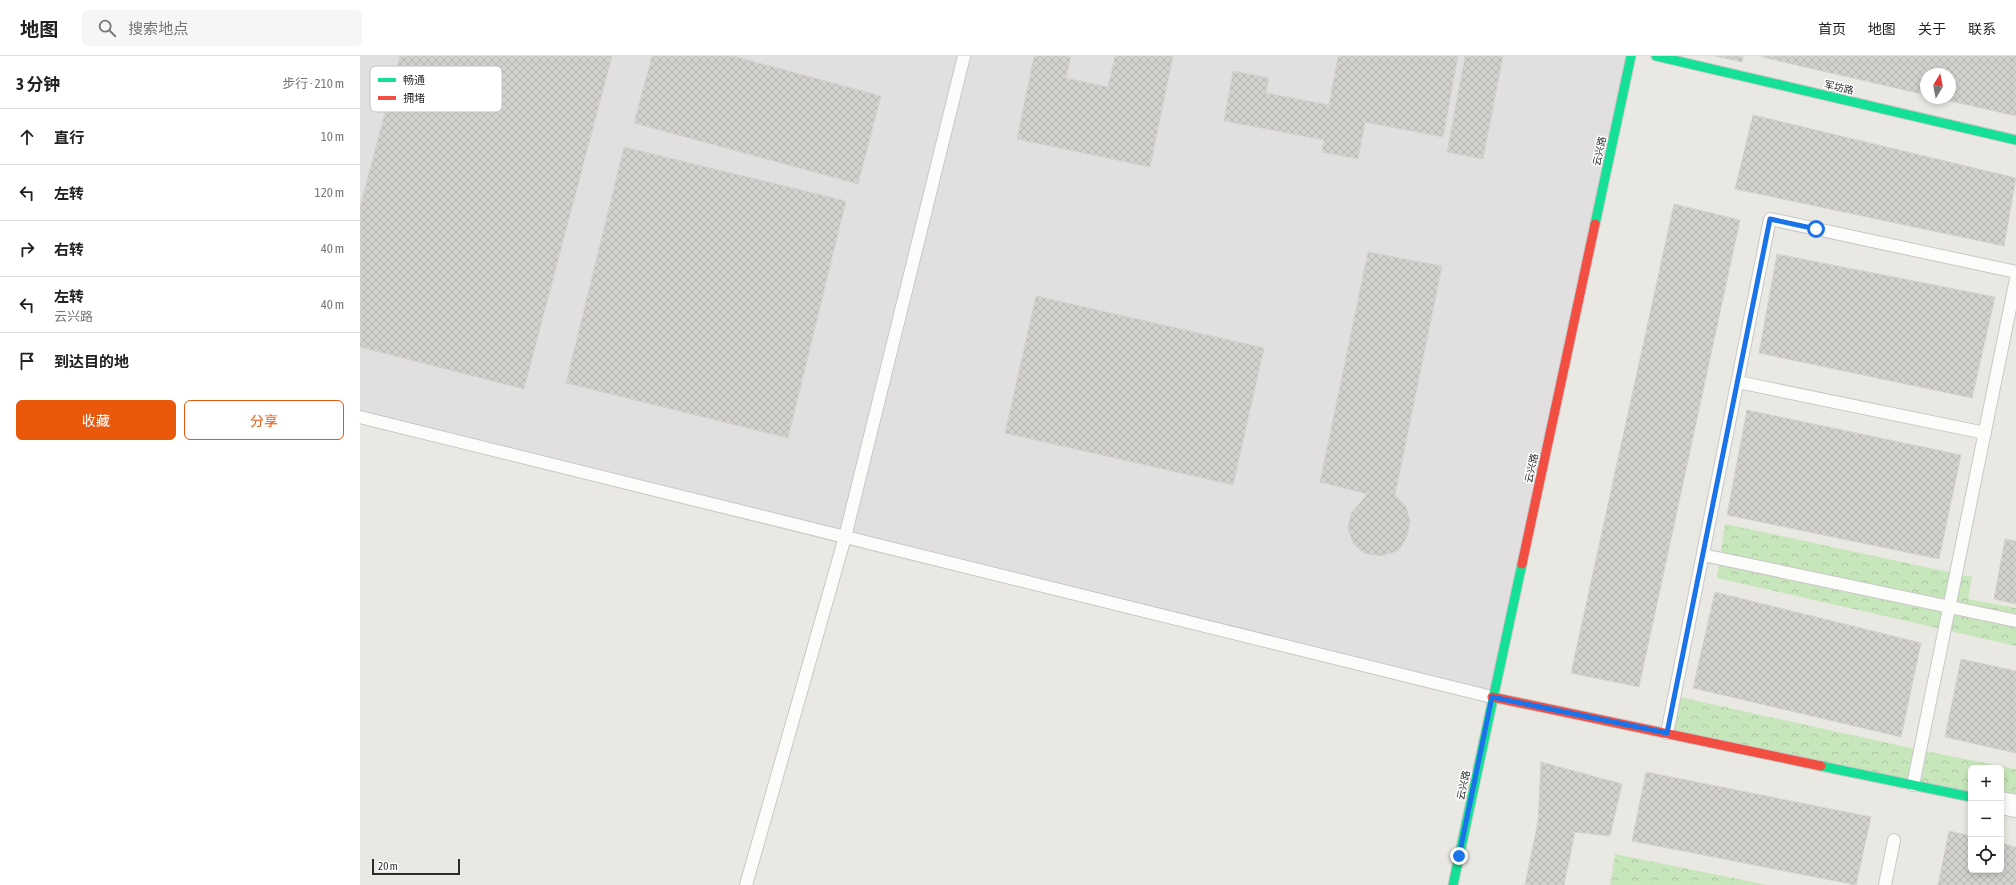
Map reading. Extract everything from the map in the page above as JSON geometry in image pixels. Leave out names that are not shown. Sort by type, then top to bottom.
[{"type":"street","name":"云兴路","points":[[1453,885],[1492,697],[1631,56]]},
{"type":"street","name":"军坊路","points":[[1656,56],[2016,140]]},
{"type":"street","points":[[1492,697],[1968,796]]},
{"type":"street","points":[[2004,804],[2016,806]]},
{"type":"lane","points":[[746,885],[845,537],[964,56]]},
{"type":"lane","points":[[1667,733],[1770,219],[2016,272]]},
{"type":"lane","points":[[1913,785],[2016,279]]},
{"type":"lane","points":[[1738,382],[1985,433]]},
{"type":"lane","points":[[360,417],[1492,697]]},
{"type":"lane","points":[[1703,556],[2016,621]]},
{"type":"lane","points":[[1885,885],[1894,840]]},
{"type":"shaded area","points":[[360,56],[1631,56],[1492,697],[360,418]]},
{"type":"green space","points":[[1725,524],[1972,577],[1968,599],[2016,608],[2016,646],[1717,578]]},
{"type":"green space","points":[[1675,696],[1920,750],[1996,765],[1968,765],[1968,796],[1667,733]]},
{"type":"green space","points":[[2004,767],[2016,769],[2016,806],[2004,804]]},
{"type":"green space","points":[[1615,854],[1767,885],[1610,885]]},
{"type":"building","points":[[400,56],[612,56],[524,389],[360,347],[360,207],[385,112],[502,112],[502,66],[397,66]]},
{"type":"building","points":[[652,56],[733,56],[881,96],[858,184],[634,123]]},
{"type":"building","points":[[1034,56],[1071,56],[1066,78],[1108,87],[1115,56],[1173,56],[1150,167],[1017,139]]},
{"type":"building","points":[[1338,56],[1458,56],[1443,137],[1365,122],[1358,159],[1322,152],[1324,140],[1224,121],[1233,71],[1269,78],[1266,93],[1329,105]]},
{"type":"building","points":[[1465,56],[1503,56],[1483,159],[1447,152]]},
{"type":"building","points":[[1715,56],[1743,56],[1742,62]]},
{"type":"building","points":[[2016,56],[2016,116],[1956,102],[1956,68],[1920,68],[1920,94],[1762,57]]},
{"type":"building","points":[[1753,115],[2016,178],[2004,246],[1735,189]]},
{"type":"building","points":[[624,147],[846,201],[788,438],[566,383]]},
{"type":"building","points":[[1674,204],[1740,220],[1639,687],[1571,673]]},
{"type":"building","points":[[1368,252],[1442,266],[1395,495],[1406,507],[1410,521],[1407,537],[1398,551],[1381,556],[1363,553],[1353,543],[1348,528],[1351,513],[1368,494],[1320,482]]},
{"type":"building","points":[[1777,254],[1995,297],[1972,398],[1759,353]]},
{"type":"building","points":[[1036,296],[1264,348],[1233,485],[1005,433]]},
{"type":"building","points":[[1747,410],[1961,455],[1939,559],[1727,515]]},
{"type":"building","points":[[2005,539],[2016,541],[2016,604],[1994,599]]},
{"type":"building","points":[[1715,592],[1921,643],[1901,737],[1693,688]]},
{"type":"building","points":[[1961,659],[2016,671],[2016,753],[1945,737]]},
{"type":"building","points":[[1541,762],[1622,784],[1610,836],[1575,832],[1564,885],[1525,885],[1538,821]]},
{"type":"building","points":[[1646,772],[1871,817],[1856,885],[1632,841]]},
{"type":"building","points":[[1949,831],[1968,835],[1968,873],[2004,873],[2004,844],[2016,847],[2016,885],[1938,885]]},
{"type":"traffic: fast","points":[[1595,224],[1631,56]]},
{"type":"traffic: fast","points":[[1656,56],[2016,140]]},
{"type":"traffic: fast","points":[[1453,885],[1522,564]]},
{"type":"traffic: fast","points":[[1821,766],[1968,796]]},
{"type":"traffic: jam","points":[[1522,564],[1595,224]]},
{"type":"traffic: jam","points":[[1492,697],[1821,766]]},
{"type":"route","points":[[1459,856],[1492,697],[1667,733],[1770,219],[1816,229]]}]
